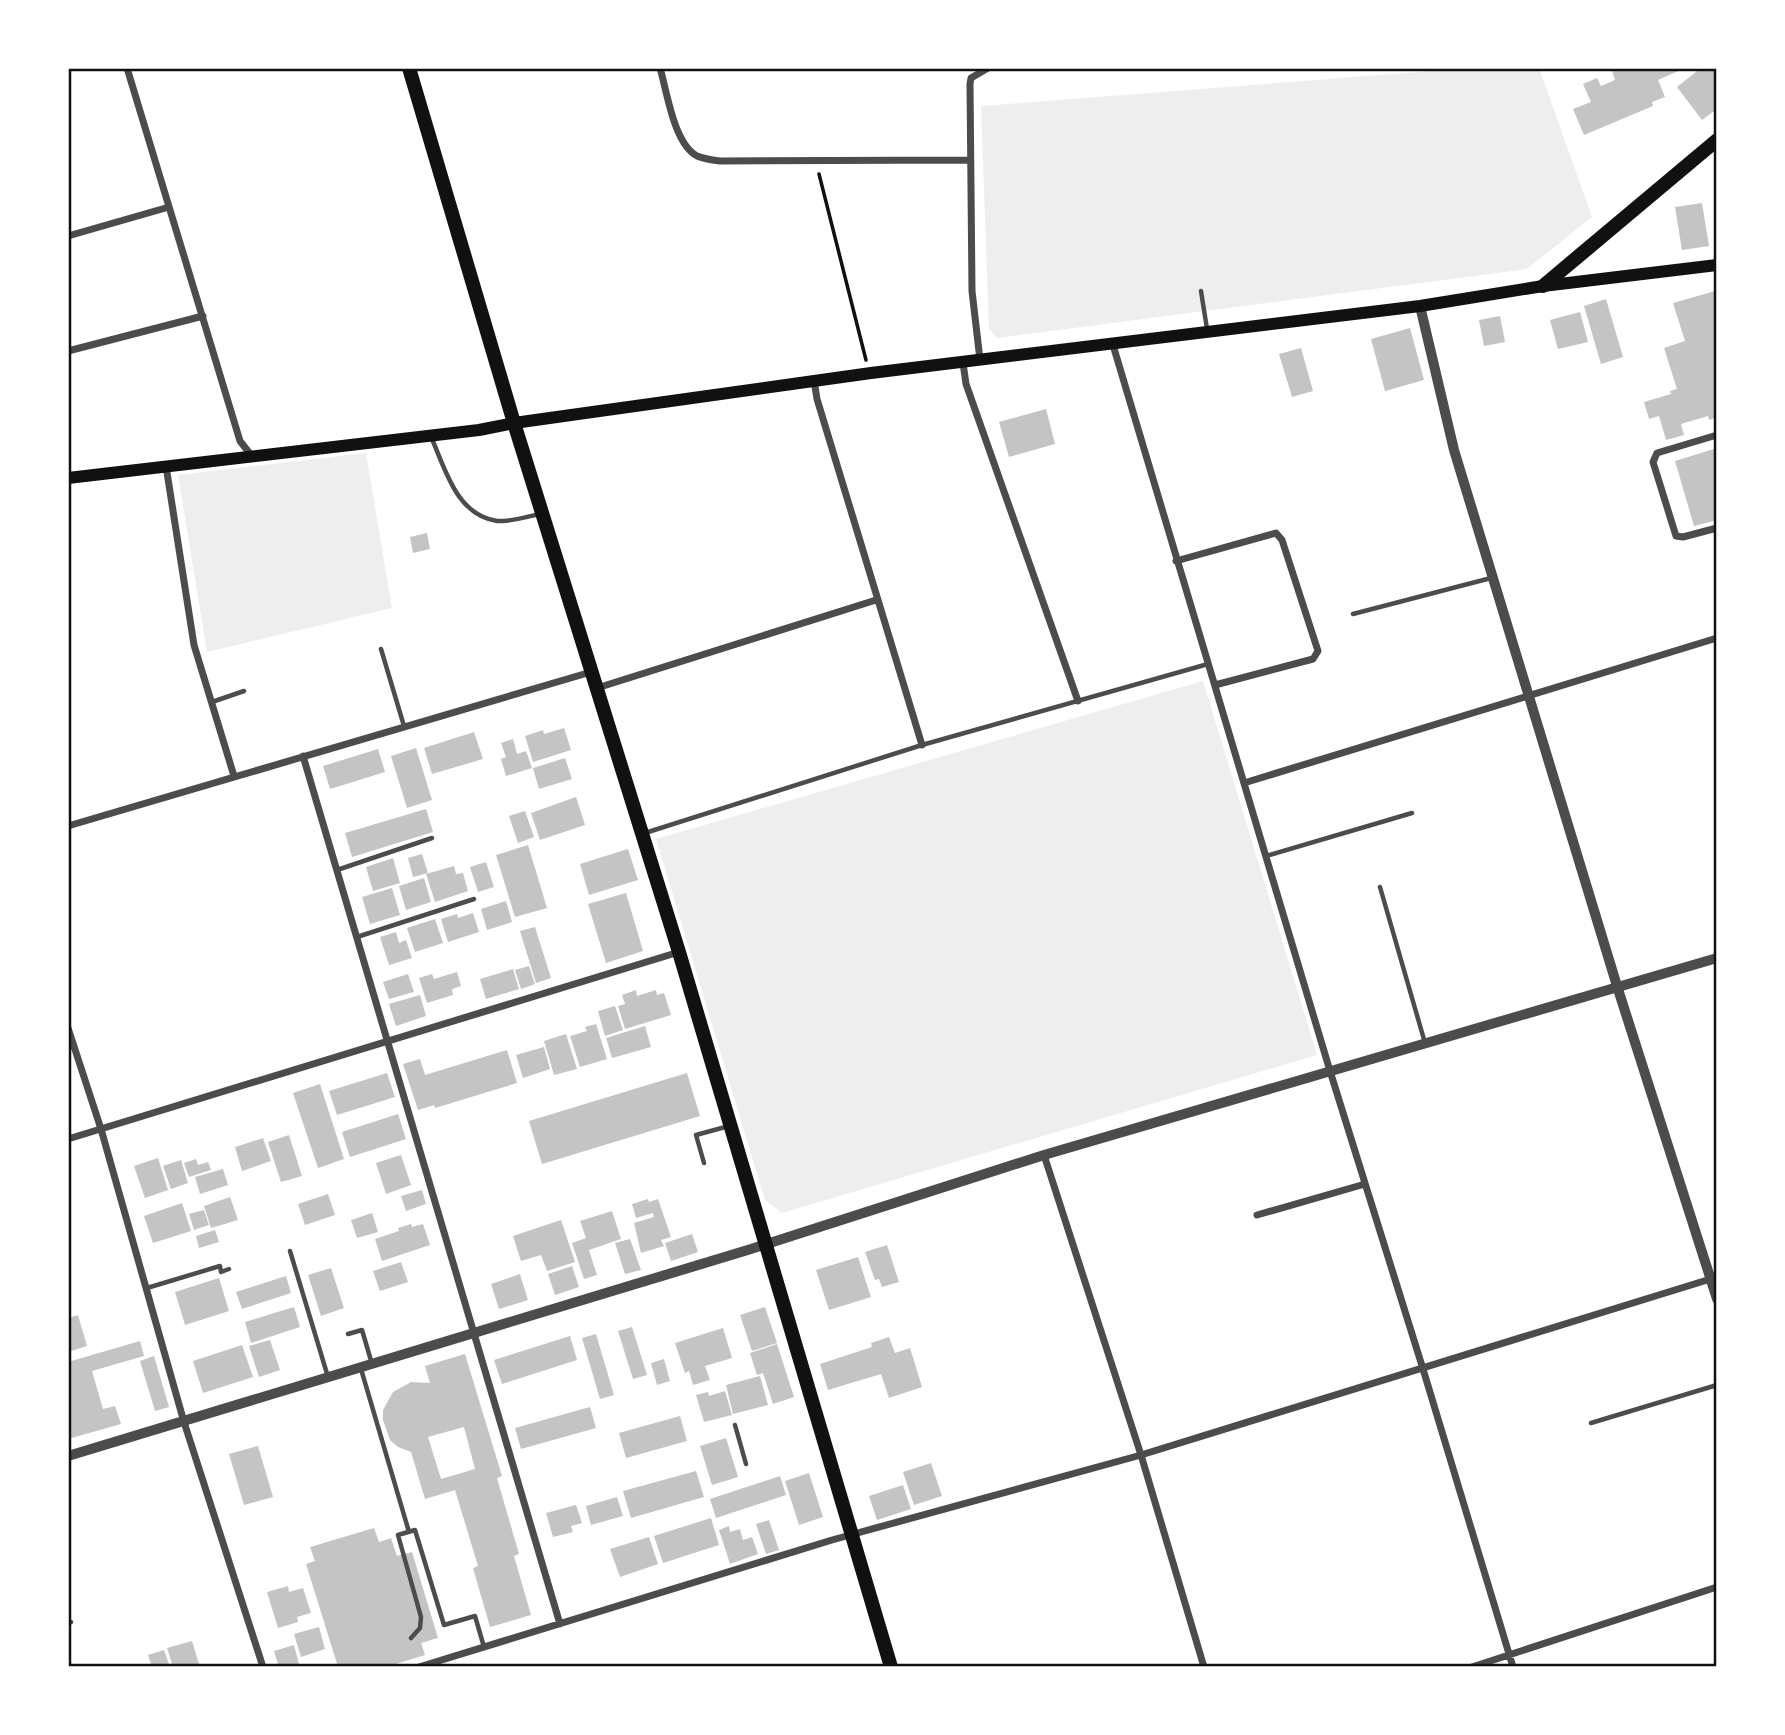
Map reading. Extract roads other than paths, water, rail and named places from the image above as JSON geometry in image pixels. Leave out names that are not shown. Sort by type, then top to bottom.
[{"type":"main road","points":[[409,68],[514,423],[679,952],[891,1667]]},
{"type":"main road","points":[[1543,286],[1717,140]]},
{"type":"main road","points":[[68,478],[479,430],[814,380],[1208,333],[1420,306],[1543,286],[1717,265]]},
{"type":"street","points":[[127,68],[240,441],[251,455]]},
{"type":"street","points":[[660,68],[678,132],[691,152],[698,156],[720,161],[969,160]]},
{"type":"street","points":[[981,361],[972,291],[970,84],[971,78],[988,68]]},
{"type":"street","points":[[68,236],[169,207]]},
{"type":"street","points":[[1420,306],[1454,450],[1617,986],[1714,1278],[1717,1299]]},
{"type":"street","points":[[68,351],[203,316]]},
{"type":"street","points":[[1113,345],[1330,1071],[1513,1667]]},
{"type":"street","points":[[963,363],[966,384],[1078,701]]},
{"type":"street","points":[[814,380],[817,399],[876,600],[922,745]]},
{"type":"street","points":[[1717,435],[1657,453],[1653,461],[1676,536],[1683,537],[1717,528]]},
{"type":"street","points":[[166,465],[194,645],[234,776]]},
{"type":"street","points":[[1176,561],[1276,533],[1282,540],[1318,651],[1313,659],[1215,685]]},
{"type":"street","points":[[597,688],[876,600]]},
{"type":"street","points":[[1244,783],[1717,638]]},
{"type":"street","points":[[68,826],[592,671]]},
{"type":"street","points":[[303,756],[560,1624]]},
{"type":"street","points":[[68,1139],[679,952]]},
{"type":"street","points":[[68,1456],[474,1334],[1044,1155],[1717,958]]},
{"type":"street","points":[[68,1028],[100,1129],[184,1422],[263,1667]]},
{"type":"street","points":[[1044,1155],[1141,1455],[1204,1667]]},
{"type":"street","points":[[1257,1215],[1365,1184]]},
{"type":"street","points":[[419,1667],[851,1534],[1141,1455],[1714,1278]]},
{"type":"street","points":[[1472,1667],[1717,1587]]},
{"type":"street","points":[[449,1658],[452,1667]]},
{"type":"lane","points":[[1201,291],[1208,333]]},
{"type":"lane","points":[[431,436],[460,500],[476,514],[499,521],[542,514]]},
{"type":"lane","points":[[1353,614],[1492,577]]},
{"type":"lane","points":[[381,649],[404,726]]},
{"type":"lane","points":[[641,835],[922,745],[1208,664]]},
{"type":"lane","points":[[211,702],[244,691]]},
{"type":"lane","points":[[1266,856],[1412,813]]},
{"type":"lane","points":[[337,870],[432,838]]},
{"type":"lane","points":[[1380,887],[1426,1044]]},
{"type":"lane","points":[[357,937],[474,899]]},
{"type":"lane","points":[[704,1163],[696,1135],[730,1126]]},
{"type":"lane","points":[[290,1251],[328,1378]]},
{"type":"lane","points":[[146,1288],[220,1266],[221,1272],[229,1269]]},
{"type":"lane","points":[[348,1334],[362,1330],[367,1366],[409,1532]]},
{"type":"lane","points":[[1591,1423],[1717,1385]]},
{"type":"lane","points":[[735,1425],[746,1464]]},
{"type":"lane","points":[[411,1639],[420,1628],[421,1618],[398,1535],[415,1530],[444,1625],[475,1616],[484,1647]]}]
